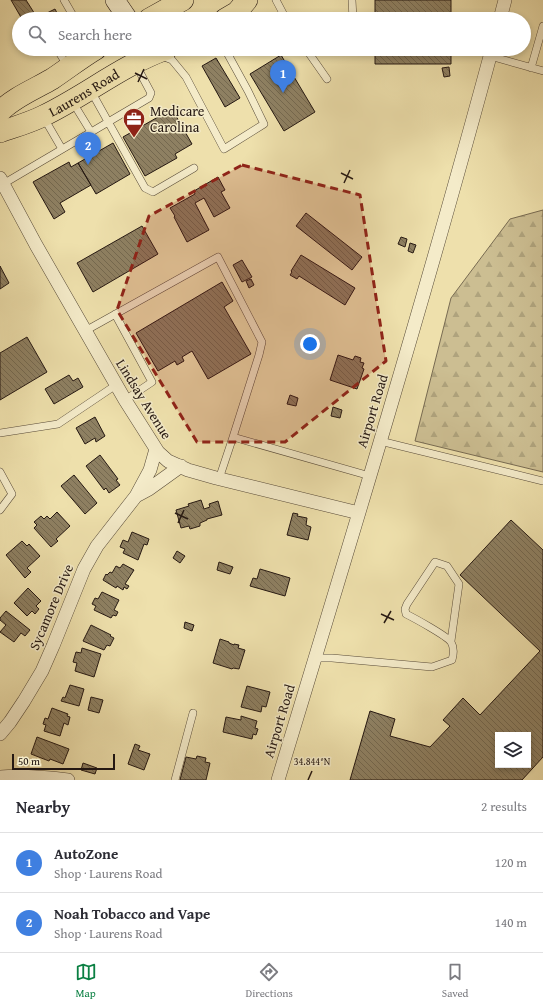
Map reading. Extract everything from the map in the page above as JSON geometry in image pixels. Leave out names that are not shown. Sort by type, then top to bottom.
[{"type":"main road","points":[[161,12],[183,0]]},
{"type":"main road","points":[[237,12],[247,0]]},
{"type":"main road","name":"Laurens Road","points":[[0,112],[16,99],[53,78],[85,56]]},
{"type":"main road","name":"Laurens Road","points":[[0,132],[43,117],[146,56]]},
{"type":"street","points":[[115,0],[123,12]]},
{"type":"street","points":[[502,12],[505,0]]},
{"type":"street","name":"Airport Road","points":[[278,780],[359,513],[460,169],[490,56]]},
{"type":"street","name":"Lindsay Avenue","points":[[2,181],[36,245],[116,385],[158,452],[168,461],[188,470],[359,513]]},
{"type":"street","name":"Sycamore Drive","points":[[0,734],[10,722],[42,670],[84,569],[97,546],[136,496],[150,470],[156,449]]},
{"type":"street","name":"Sycamore Drive","points":[[136,496],[149,489],[181,466]]},
{"type":"street","points":[[0,777],[21,775],[68,780]]},
{"type":"lane","points":[[64,0],[71,12]]},
{"type":"lane","points":[[276,0],[282,12]]},
{"type":"lane","points":[[352,0],[353,12]]},
{"type":"lane","points":[[531,68],[543,26]]},
{"type":"lane","points":[[61,56],[68,67]]},
{"type":"lane","points":[[166,56],[172,60],[186,77],[224,149],[264,124],[229,56]]},
{"type":"lane","points":[[311,56],[327,79]]},
{"type":"lane","points":[[499,56],[543,71]]},
{"type":"lane","points":[[2,181],[62,149],[149,98],[151,93],[134,63]]},
{"type":"lane","points":[[90,90],[145,188],[153,192],[194,168]]},
{"type":"lane","points":[[72,100],[91,132]]},
{"type":"lane","points":[[43,117],[62,149]]},
{"type":"lane","points":[[85,331],[218,257],[262,342],[219,479]]},
{"type":"lane","points":[[115,314],[152,382],[125,400]]},
{"type":"lane","points":[[0,433],[58,424],[116,385]]},
{"type":"lane","points":[[233,437],[370,476]]},
{"type":"lane","points":[[380,441],[543,481]]},
{"type":"lane","points":[[0,472],[12,494],[0,510]]},
{"type":"lane","points":[[315,658],[332,658],[432,668],[452,660],[454,653],[451,641],[459,584],[447,566],[435,562],[407,604],[405,608],[406,614],[451,641]]},
{"type":"lane","points":[[175,780],[193,713]]},
{"type":"highlighted area","points":[[242,165],[360,195],[386,361],[285,442],[197,442],[117,310],[149,216]]},
{"type":"green space","points":[[543,210],[543,472],[415,441],[451,298],[510,219]]},
{"type":"building","points":[[11,0],[26,0],[34,12],[18,12]]},
{"type":"building","points":[[375,0],[451,0],[451,12],[375,12]]},
{"type":"building","points":[[55,9],[56,12],[49,12]]},
{"type":"building","points":[[282,56],[315,112],[284,131],[250,74]]},
{"type":"building","points":[[375,56],[451,56],[451,64],[375,64]]},
{"type":"building","points":[[216,58],[240,98],[225,107],[202,66]]},
{"type":"building","points":[[449,67],[450,76],[444,77],[442,68]]},
{"type":"building","points":[[172,109],[192,144],[175,154],[177,158],[145,176],[123,137]]},
{"type":"building","points":[[113,143],[130,174],[96,194],[78,163]]},
{"type":"building","points":[[69,162],[71,167],[78,163],[91,185],[60,203],[65,212],[54,219],[33,182]]},
{"type":"building","points":[[218,177],[225,190],[221,192],[230,208],[214,217],[204,198],[195,203],[209,230],[187,242],[170,208],[195,194],[194,191]]},
{"type":"building","points":[[306,213],[362,257],[352,270],[296,226]]},
{"type":"building","points":[[142,226],[158,254],[93,292],[77,263]]},
{"type":"building","points":[[401,237],[407,239],[405,247],[398,244]]},
{"type":"building","points":[[410,243],[416,245],[413,253],[408,251]]},
{"type":"building","points":[[301,255],[355,288],[345,305],[299,276],[297,279],[290,275]]},
{"type":"building","points":[[242,260],[252,277],[242,282],[233,265]]},
{"type":"building","points":[[0,266],[9,283],[0,289]]},
{"type":"building","points":[[251,279],[254,285],[249,288],[246,281]]},
{"type":"building","points":[[222,282],[233,301],[224,307],[251,354],[208,379],[192,351],[182,357],[184,361],[177,365],[175,361],[158,371],[136,333]]},
{"type":"building","points":[[27,337],[47,372],[0,400],[0,353]]},
{"type":"building","points":[[338,355],[353,360],[355,356],[361,358],[360,362],[364,363],[362,368],[364,369],[357,389],[330,380]]},
{"type":"building","points":[[69,375],[73,381],[78,378],[83,387],[54,404],[45,389]]},
{"type":"building","points":[[290,395],[298,398],[296,406],[287,404]]},
{"type":"building","points":[[333,407],[342,410],[340,418],[331,416]]},
{"type":"building","points":[[95,417],[105,436],[96,442],[95,438],[85,444],[76,428]]},
{"type":"building","points":[[100,455],[118,479],[116,480],[120,485],[109,493],[106,488],[104,490],[86,466]]},
{"type":"building","points":[[74,475],[97,503],[85,514],[61,486]]},
{"type":"building","points":[[201,500],[204,509],[210,507],[209,504],[218,501],[222,515],[207,519],[200,523],[200,526],[190,529],[189,526],[181,528],[176,510]]},
{"type":"building","points":[[57,512],[70,526],[56,539],[58,541],[51,547],[34,528],[37,525],[34,522],[41,516],[44,519],[47,516],[50,519]]},
{"type":"building","points":[[293,513],[298,514],[297,516],[307,518],[306,525],[311,527],[308,540],[287,535]]},
{"type":"building","points":[[511,520],[543,550],[543,757],[522,780],[350,780],[370,711],[395,719],[390,736],[430,747],[450,726],[443,720],[463,698],[480,715],[540,651],[460,575]]},
{"type":"building","points":[[132,532],[149,539],[147,545],[144,544],[138,560],[123,553],[125,549],[120,547],[123,540],[128,542]]},
{"type":"building","points":[[22,541],[27,546],[29,544],[40,556],[27,568],[31,572],[25,578],[6,555]]},
{"type":"building","points":[[177,551],[185,556],[180,563],[173,558]]},
{"type":"building","points":[[219,562],[233,567],[230,574],[217,570]]},
{"type":"building","points":[[123,564],[134,570],[125,584],[129,586],[127,589],[124,587],[123,590],[117,586],[116,588],[103,580],[106,574],[107,575],[110,572],[112,573],[116,566],[120,568]]},
{"type":"building","points":[[260,569],[290,578],[285,596],[250,586],[253,578],[257,579]]},
{"type":"building","points":[[28,588],[41,601],[36,606],[39,609],[35,614],[32,611],[27,616],[14,603]]},
{"type":"building","points":[[102,592],[119,600],[114,610],[118,612],[116,616],[113,615],[111,618],[94,610],[96,606],[92,604],[95,598],[98,599]]},
{"type":"building","points":[[6,611],[30,630],[25,636],[21,633],[14,642],[0,632],[6,625],[0,620],[0,618]]},
{"type":"building","points":[[185,622],[194,625],[192,631],[184,628]]},
{"type":"building","points":[[91,625],[114,638],[110,646],[107,645],[104,650],[83,641]]},
{"type":"building","points":[[220,639],[234,645],[239,645],[238,648],[245,650],[239,669],[232,669],[213,663]]},
{"type":"building","points":[[82,648],[101,654],[94,677],[75,671],[77,663],[73,662],[76,652],[81,653]]},
{"type":"building","points":[[70,685],[84,689],[79,706],[61,701],[63,697],[65,698]]},
{"type":"building","points":[[247,686],[270,692],[266,707],[262,706],[261,712],[241,707]]},
{"type":"building","points":[[91,697],[103,700],[99,713],[88,710]]},
{"type":"building","points":[[52,708],[68,714],[67,716],[70,717],[68,725],[64,723],[60,736],[44,731],[46,725],[43,724],[45,718],[48,719]]},
{"type":"building","points":[[241,716],[257,721],[255,728],[258,729],[256,735],[253,734],[252,739],[223,732],[226,717],[241,720]]},
{"type":"building","points":[[37,737],[69,749],[63,764],[50,759],[49,761],[31,754]]},
{"type":"building","points":[[135,744],[140,746],[138,750],[150,754],[144,770],[128,764]]},
{"type":"building","points":[[197,756],[206,758],[205,762],[210,763],[206,780],[180,780],[186,757],[196,759]]},
{"type":"building","points":[[83,763],[97,768],[95,774],[81,770]]},
{"type":"place","name":"AutoZone","points":[[283,93]]},
{"type":"place","name":"Medicare Carolina","points":[[134,138]]},
{"type":"place","name":"Noah Tobacco and Vape","points":[[88,165]]}]
